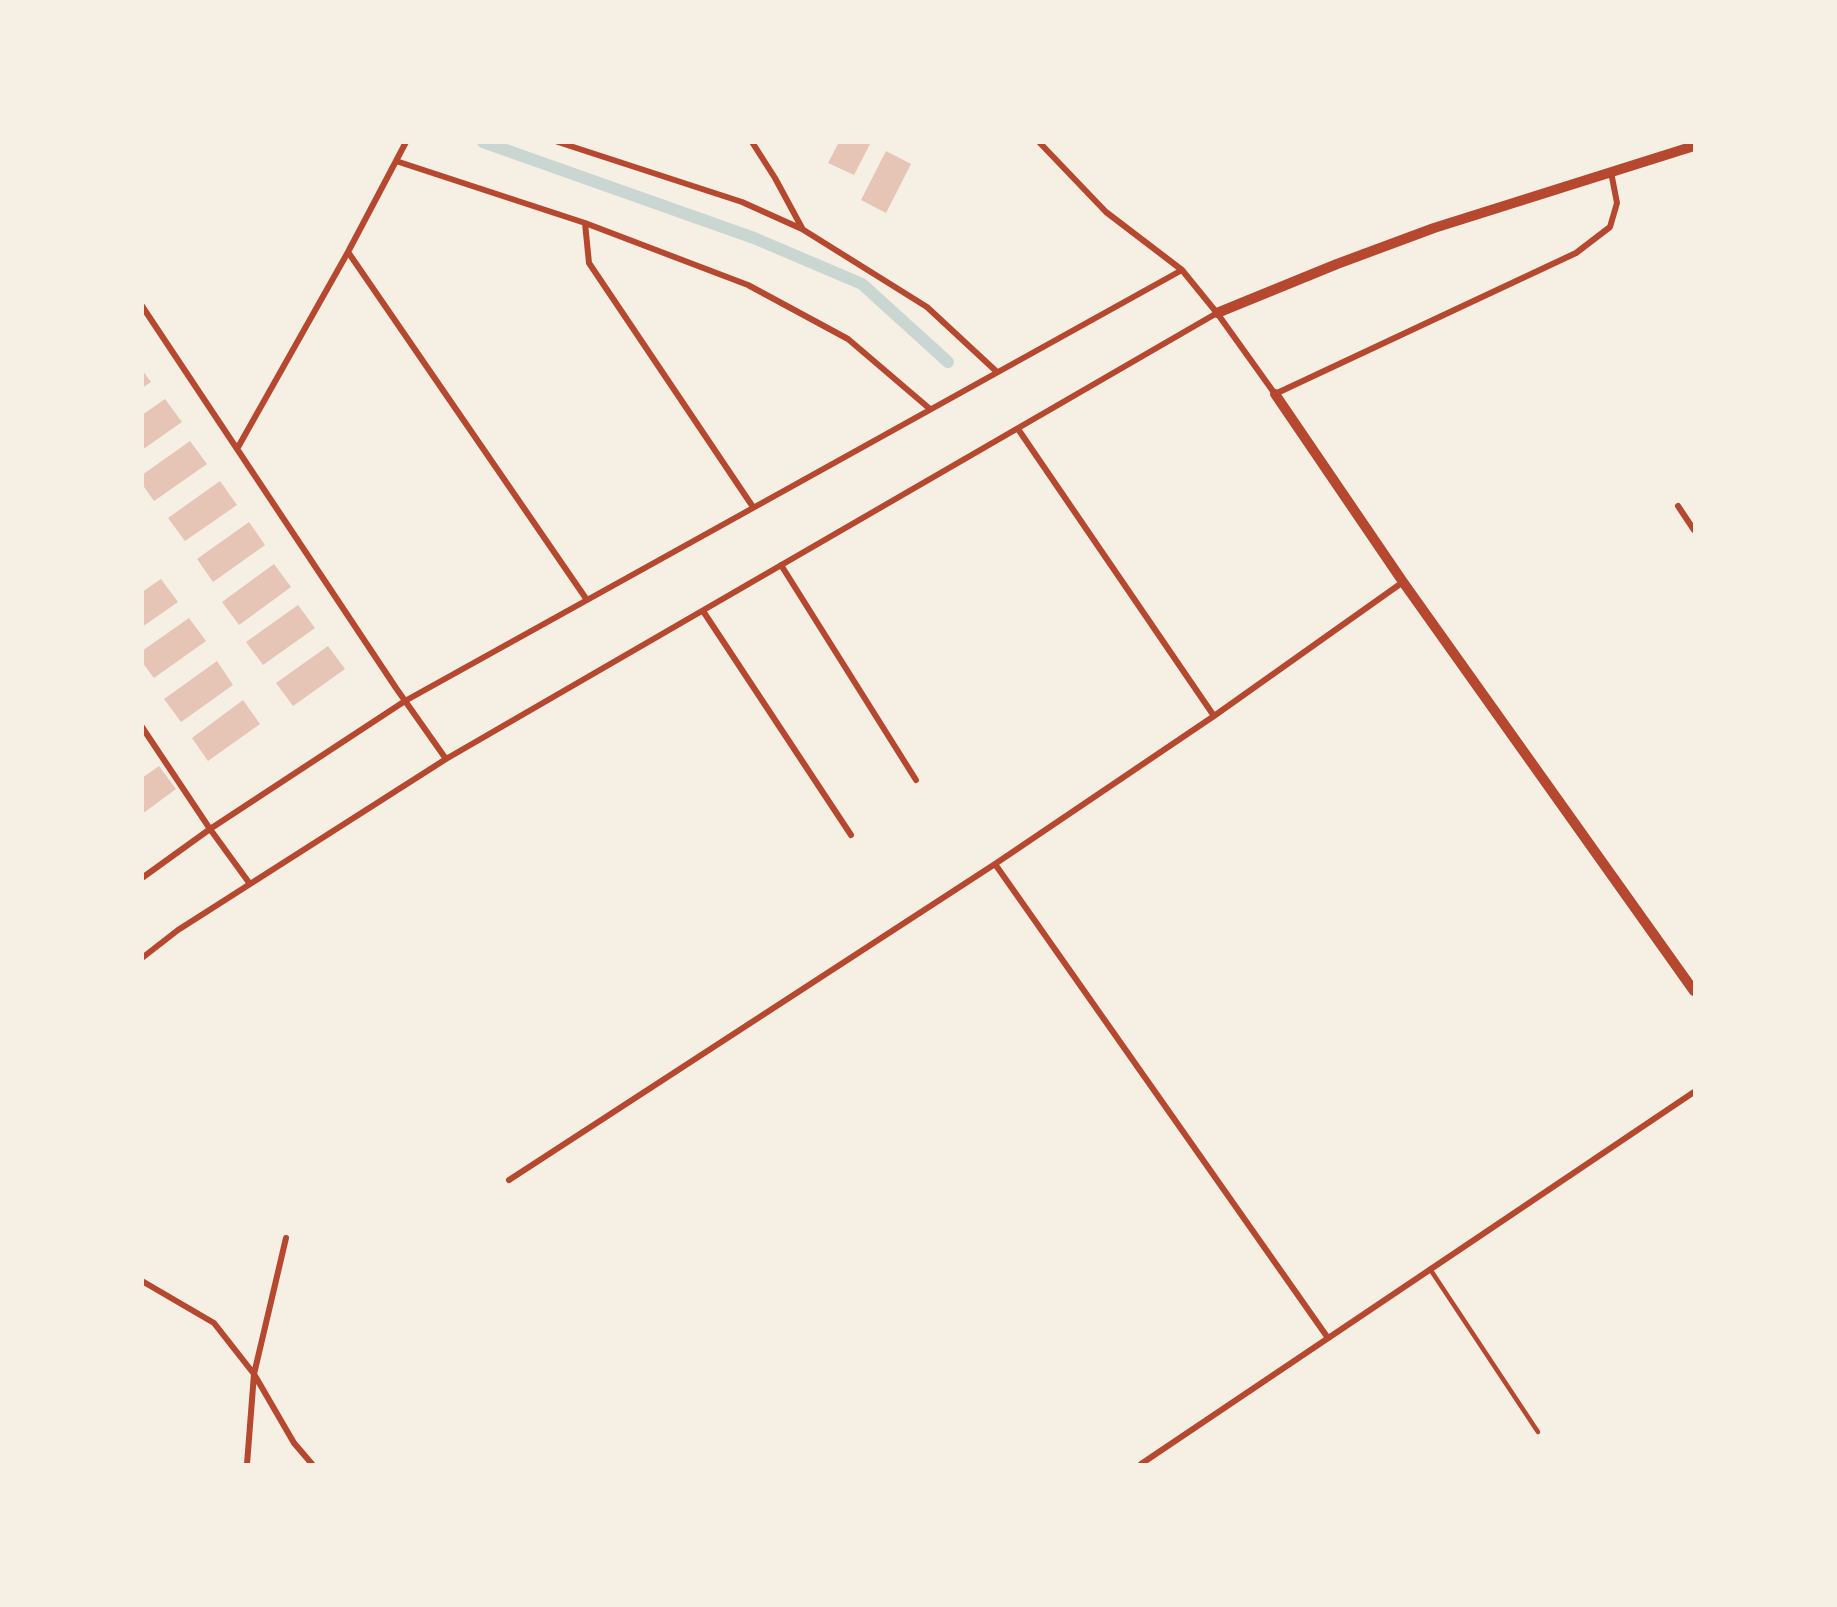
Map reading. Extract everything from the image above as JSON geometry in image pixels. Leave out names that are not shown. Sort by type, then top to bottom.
[{"type":"street","points":[[237,449],[348,252],[406,142]]},
{"type":"street","points":[[558,142],[742,202],[802,229],[927,307],[997,372]]},
{"type":"street","points":[[752,142],[775,178],[802,229]]},
{"type":"street","points":[[1039,142],[1106,212],[1182,270],[1217,313],[1403,582],[1695,992]]},
{"type":"street","points":[[142,958],[178,930],[446,759],[1217,313],[1337,264],[1434,228],[1695,146]]},
{"type":"street","points":[[396,160],[585,222],[748,285],[848,339],[930,409]]},
{"type":"street","points":[[1275,394],[1576,253],[1611,227],[1617,202],[1611,172]]},
{"type":"street","points":[[585,222],[589,263],[753,507]]},
{"type":"street","points":[[348,252],[587,600]]},
{"type":"street","points":[[142,878],[210,829],[405,701],[1182,270]]},
{"type":"street","points":[[142,306],[446,759]]},
{"type":"street","points":[[1018,429],[1214,716]]},
{"type":"street","points":[[1678,506],[1695,530]]},
{"type":"street","points":[[781,565],[916,780]]},
{"type":"street","points":[[509,1180],[995,864],[1214,716],[1403,582]]},
{"type":"street","points":[[703,611],[850,835]]},
{"type":"street","points":[[142,727],[250,884]]},
{"type":"street","points":[[995,864],[1328,1338]]},
{"type":"street","points":[[1141,1464],[1695,1092]]},
{"type":"street","points":[[247,1464],[254,1374],[285,1238]]},
{"type":"street","points":[[142,1281],[214,1323],[254,1374],[294,1443],[312,1464]]},
{"type":"lane","points":[[1430,1269],[1538,1432]]},
{"type":"building","points":[[839,142],[871,142],[854,175],[828,163]]},
{"type":"building","points":[[886,151],[911,164],[886,213],[861,200]]},
{"type":"building","points":[[142,370],[151,382],[142,388]]},
{"type":"building","points":[[165,399],[182,422],[142,450],[142,415]]},
{"type":"building","points":[[190,441],[207,464],[154,501],[142,484],[142,475]]},
{"type":"building","points":[[220,481],[237,505],[185,541],[168,518]]},
{"type":"building","points":[[249,522],[265,545],[213,582],[197,559]]},
{"type":"building","points":[[274,564],[291,587],[239,625],[222,602]]},
{"type":"building","points":[[161,579],[178,602],[142,627],[142,592]]},
{"type":"building","points":[[298,605],[315,628],[263,665],[246,642]]},
{"type":"building","points":[[189,618],[206,641],[154,678],[142,662],[142,651]]},
{"type":"building","points":[[328,646],[345,669],[293,706],[276,683]]},
{"type":"building","points":[[217,661],[233,685],[181,722],[164,699]]},
{"type":"building","points":[[243,700],[260,724],[208,761],[192,738]]},
{"type":"building","points":[[159,766],[176,789],[142,814],[142,778]]},
{"type":"waterway","points":[[483,142],[754,238],[862,284],[948,362]]}]
